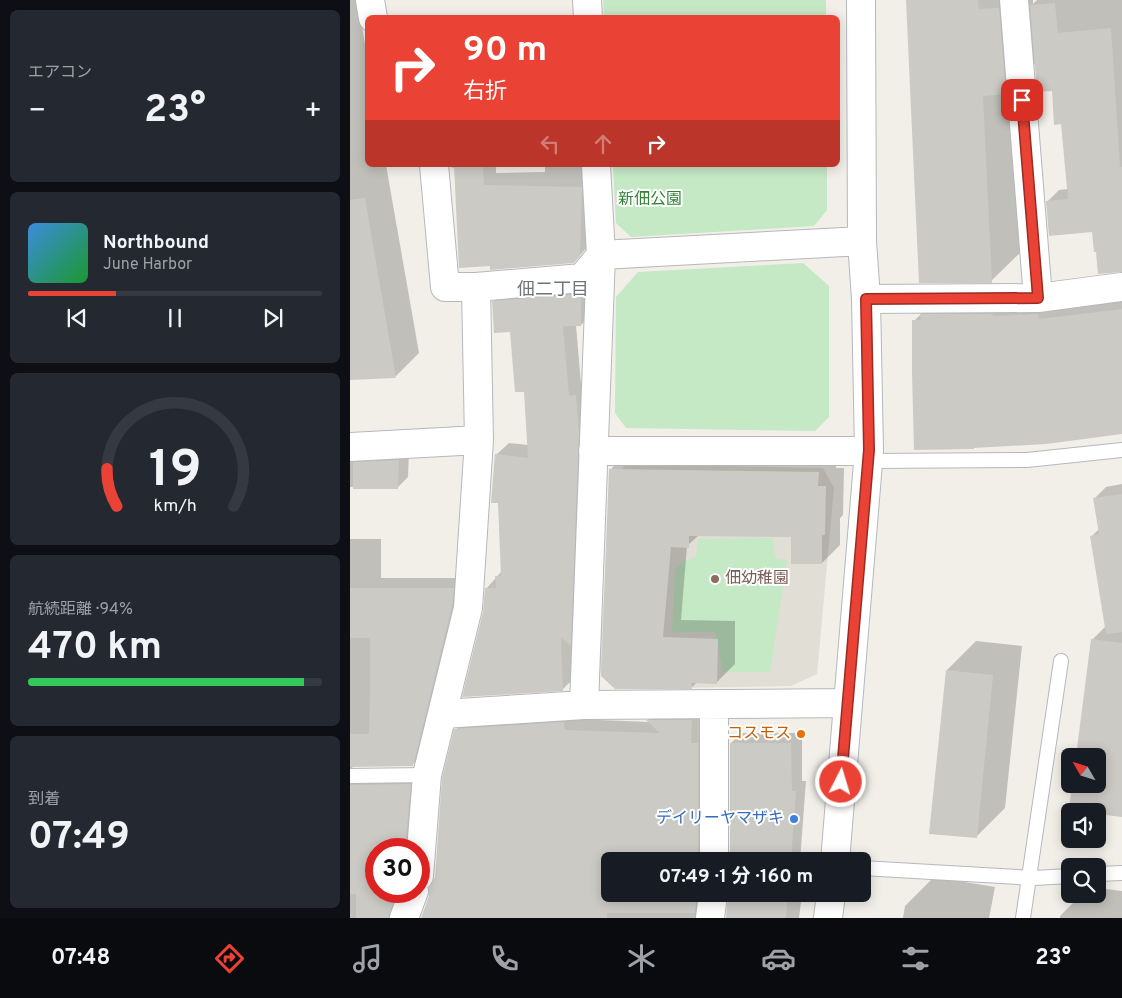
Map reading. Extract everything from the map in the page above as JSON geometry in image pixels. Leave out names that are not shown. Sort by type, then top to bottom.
[{"type":"street","points":[[370,0],[372,15]]},
{"type":"street","points":[[587,0],[588,15]]},
{"type":"street","points":[[836,852],[868,456],[866,299],[862,241],[861,0]]},
{"type":"street","points":[[1014,0],[1038,298]]},
{"type":"street","points":[[434,167],[445,287],[476,287],[582,278],[601,255],[862,241]]},
{"type":"street","points":[[584,705],[601,255],[596,167]]},
{"type":"street","points":[[422,838],[427,775],[468,608],[479,440],[476,287]]},
{"type":"street","points":[[866,299],[1038,298],[1122,287]]},
{"type":"street","points":[[350,447],[479,440]]},
{"type":"street","points":[[593,451],[868,456]]},
{"type":"street","points":[[443,714],[584,705],[848,703]]},
{"type":"street","points":[[714,704],[714,852]]},
{"type":"street","points":[[710,918],[712,902]]},
{"type":"street","points":[[828,918],[830,902]]},
{"type":"street","points":[[404,918],[410,903]]},
{"type":"lane","points":[[868,456],[1027,460],[1122,450]]},
{"type":"lane","points":[[1023,918],[1060,661]]},
{"type":"lane","points":[[350,776],[427,775]]},
{"type":"lane","points":[[871,868],[1029,877],[1061,876]]},
{"type":"lane","points":[[1106,873],[1122,872]]},
{"type":"shaded area","name":"佃幼稚園","points":[[626,464],[823,468],[834,488],[817,674],[791,686],[617,689],[598,670],[613,481]]},
{"type":"green space","points":[[603,0],[826,0],[826,15],[604,15]]},
{"type":"green space","name":"新佃公園","points":[[613,167],[827,167],[827,210],[814,226],[631,237],[616,223]]},
{"type":"green space","points":[[803,263],[829,286],[829,417],[815,431],[626,428],[615,413],[616,297],[638,272]]},
{"type":"green space","points":[[773,538],[775,558],[787,560],[770,672],[723,672],[715,632],[672,632],[675,569],[684,561],[696,557],[698,539]]},
{"type":"building","points":[[906,0],[978,0],[979,9],[999,8],[1006,94],[983,96],[992,283],[919,283]]},
{"type":"building","points":[[1055,3],[1058,33],[1111,28],[1120,167],[1122,167],[1122,272],[1098,274],[1092,232],[1049,236],[1046,201],[1068,199],[1061,124],[1054,125],[1052,91],[1037,92],[1030,5]]},
{"type":"building","points":[[454,167],[483,167],[484,185],[582,187],[580,256],[574,263],[490,270],[490,266],[459,268]]},
{"type":"building","points":[[365,198],[396,378],[350,380],[350,200]]},
{"type":"building","points":[[581,294],[581,326],[563,326],[569,396],[576,395],[579,432],[571,646],[561,637],[563,691],[462,697],[483,612],[485,588],[496,588],[495,576],[501,576],[498,503],[491,503],[495,454],[528,458],[524,392],[515,392],[510,332],[494,333],[492,301]]},
{"type":"building","points":[[1122,309],[1122,434],[1046,444],[974,449],[914,450],[912,320],[921,320],[920,314],[993,314],[993,316],[1038,314],[1039,319]]},
{"type":"building","points":[[399,460],[398,489],[353,489],[353,462]]},
{"type":"building","points":[[609,469],[819,472],[818,486],[826,486],[825,535],[822,535],[822,564],[791,564],[791,537],[689,536],[689,548],[671,547],[663,637],[718,639],[717,684],[692,683],[692,689],[615,689],[601,676]]},
{"type":"building","points":[[1122,494],[1122,632],[1106,634],[1090,536],[1099,534],[1093,498]]},
{"type":"building","points":[[350,588],[454,588],[452,606],[413,766],[350,767],[350,734],[369,734],[370,638],[350,638]]},
{"type":"building","points":[[1091,639],[1122,643],[1122,817],[1106,815],[1106,803],[1070,803],[1071,793],[1106,793],[1106,748],[1077,748]]},
{"type":"building","points":[[946,670],[993,675],[977,838],[929,834]]},
{"type":"building","points":[[646,720],[692,720],[691,743],[698,743],[698,852],[601,852],[601,902],[696,902],[695,913],[607,913],[607,918],[421,918],[426,903],[430,903],[430,886],[435,877],[442,778],[454,729],[564,722],[565,730],[660,733]]},
{"type":"building","points":[[730,743],[791,743],[792,791],[796,791],[792,852],[730,852]]},
{"type":"building","points":[[411,784],[406,838],[365,838],[365,903],[393,903],[389,918],[356,918],[356,894],[350,894],[350,785]]},
{"type":"building","points":[[727,902],[787,902],[786,918],[726,918]]},
{"type":"place","name":"佃幼稚園","points":[[715,579]]},
{"type":"place","name":"コスモス","points":[[801,734]]},
{"type":"place","name":"デイリーヤマザキ","points":[[794,819]]},
{"type":"district","name":"佃二丁目","points":[[553,290]]},
{"type":"route","points":[[841,782],[869,450],[866,299],[1038,298],[1022,100]]}]
